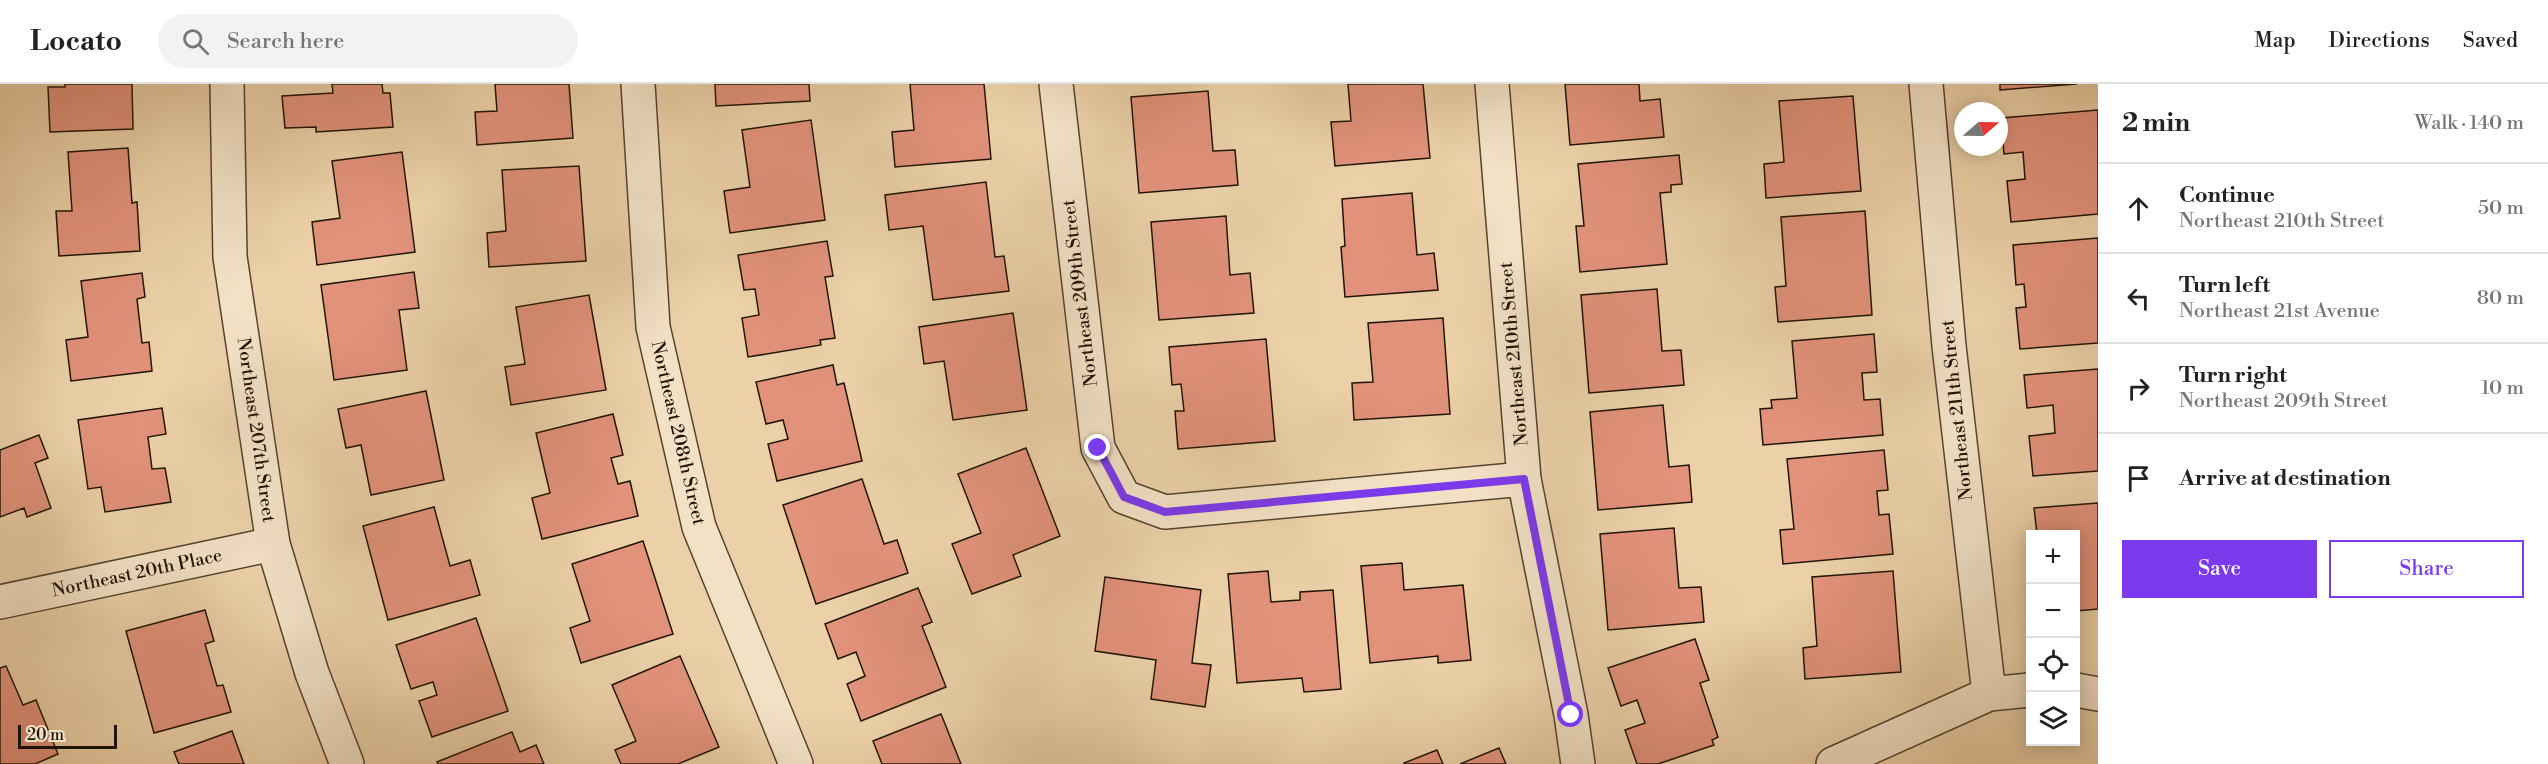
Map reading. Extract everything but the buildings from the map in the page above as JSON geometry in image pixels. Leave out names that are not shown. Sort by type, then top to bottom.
[{"type":"street","name":"Northeast 207th Street","points":[[227,84],[230,257],[273,544],[312,672],[347,764]]},
{"type":"street","name":"Northeast 208th Street","points":[[638,84],[653,327],[699,527],[796,764]]},
{"type":"street","name":"Northeast 209th Street","points":[[1056,84],[1098,448],[1124,497],[1165,512],[1524,479]]},
{"type":"street","name":"Northeast 210th Street","points":[[1492,84],[1524,479],[1571,715],[1578,764]]},
{"type":"street","name":"Northeast 211th Street","points":[[1926,84],[1948,346],[1989,694]]},
{"type":"street","name":"Northeast 20th Place","points":[[0,602],[273,544]]},
{"type":"street","points":[[1833,764],[1989,694],[2026,690]]},
{"type":"street","points":[[2080,691],[2098,694]]},
{"type":"route","points":[[1098,448],[1124,497],[1165,512],[1524,479],[1571,715]]}]
